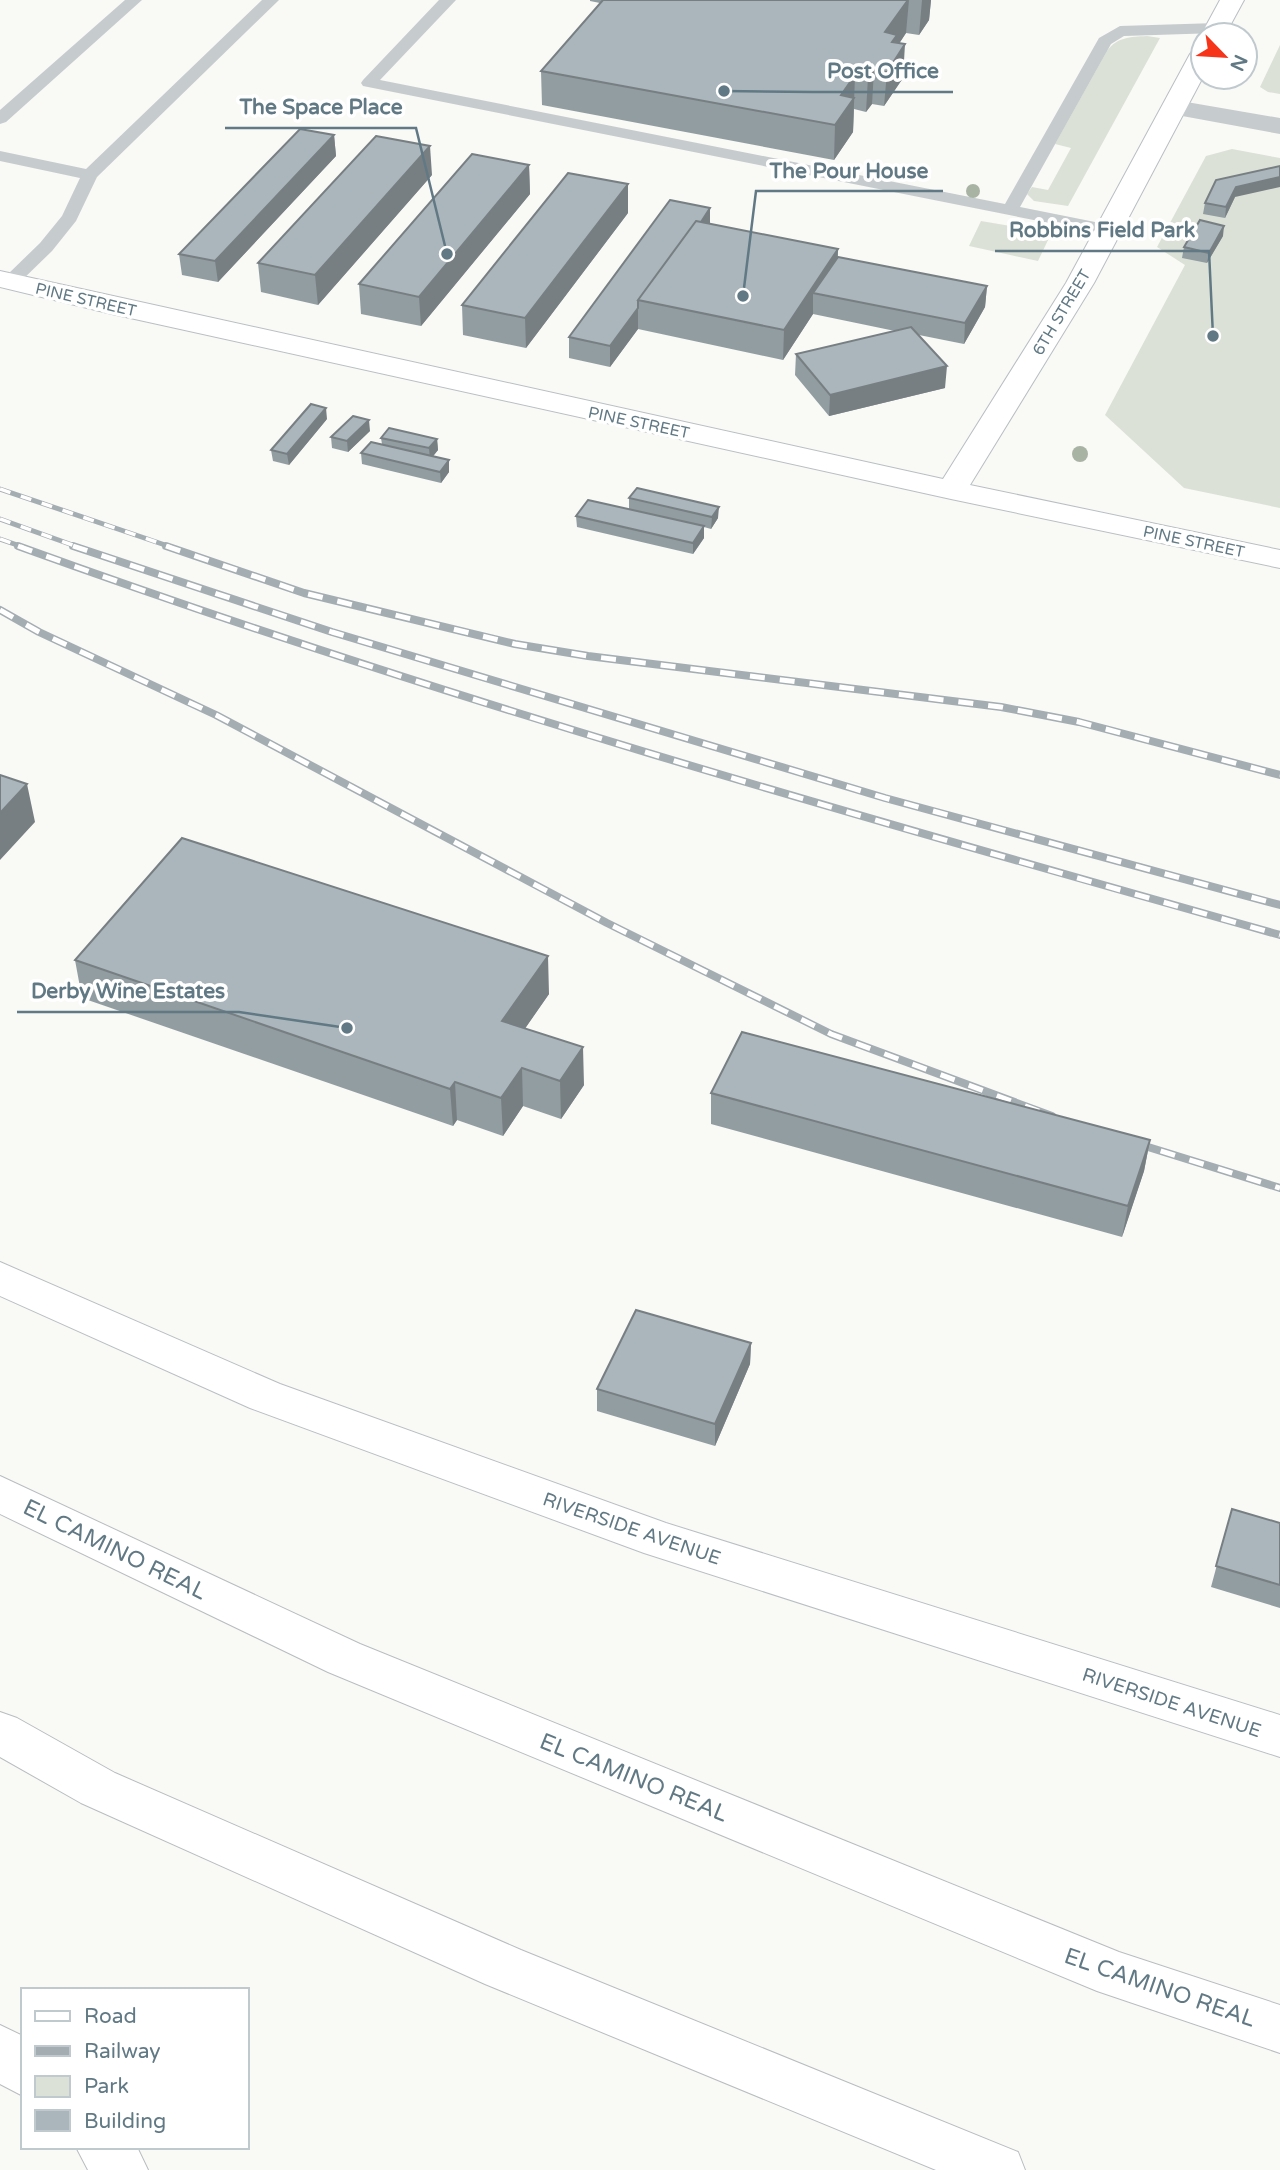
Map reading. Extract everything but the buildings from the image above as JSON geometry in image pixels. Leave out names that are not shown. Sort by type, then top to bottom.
[{"type":"main road","points":[[1221,21],[1232,0]]},
{"type":"main road","name":"6TH STREET","points":[[950,490],[1080,283],[1189,81]]},
{"type":"main road","name":"PINE STREET","points":[[5,280],[950,490],[1280,559]]},
{"type":"main road","name":"RIVERSIDE AVENUE","points":[[0,1278],[265,1396],[660,1540],[1280,1736]]},
{"type":"main road","name":"EL CAMINO REAL","points":[[0,1494],[344,1658],[1115,1974],[1280,2029]]},
{"type":"main road","points":[[0,1733],[98,1788],[502,1967],[999,2170]]},
{"type":"main road","points":[[0,2049],[21,2069]]},
{"type":"main road","points":[[104,2149],[122,2170]]},
{"type":"street","points":[[1175,108],[1280,126]]},
{"type":"lane","points":[[0,119],[134,0]]},
{"type":"lane","points":[[5,280],[46,247],[70,217],[90,175],[271,0]]},
{"type":"lane","points":[[448,0],[369,83],[1109,230]]},
{"type":"lane","points":[[1010,210],[1105,41],[1120,31],[1189,32]]},
{"type":"lane","points":[[0,156],[90,175]]},
{"type":"green space","points":[[1147,36],[1160,38],[1068,206],[1034,201],[1027,194],[1032,187],[1048,190],[1071,148],[1055,144],[1107,51],[1120,40]]},
{"type":"green space","points":[[1280,45],[1280,94],[1260,87]]},
{"type":"green space","points":[[1232,149],[1280,158],[1280,508],[1184,488],[1105,415],[1185,265],[1157,247],[1206,156]]},
{"type":"green space","points":[[981,221],[1034,230],[1032,235],[1049,238],[1038,261],[969,246]]},
{"type":"railway","points":[[0,489],[171,547]]},
{"type":"railway","points":[[0,519],[78,547]]},
{"type":"railway","points":[[0,539],[23,547]]},
{"type":"railway","points":[[18,546],[174,601],[488,704],[804,799],[1280,935]]},
{"type":"railway","points":[[73,546],[332,632],[885,798],[1280,905]]},
{"type":"railway","points":[[166,546],[304,593],[515,644],[588,656],[1001,707],[1079,722],[1280,775]]},
{"type":"railway","points":[[0,610],[39,632],[216,715],[607,923],[831,1034],[1052,1116]]},
{"type":"railway","points":[[1132,1142],[1280,1188]]},
{"type":"place","name":"Post Office","points":[[724,91]]},
{"type":"place","name":"The Space Place","points":[[447,254]]},
{"type":"place","name":"The Pour House","points":[[743,296]]},
{"type":"place","name":"Robbins Field Park","points":[[1213,336]]},
{"type":"place","name":"Derby Wine Estates","points":[[347,1028]]}]
